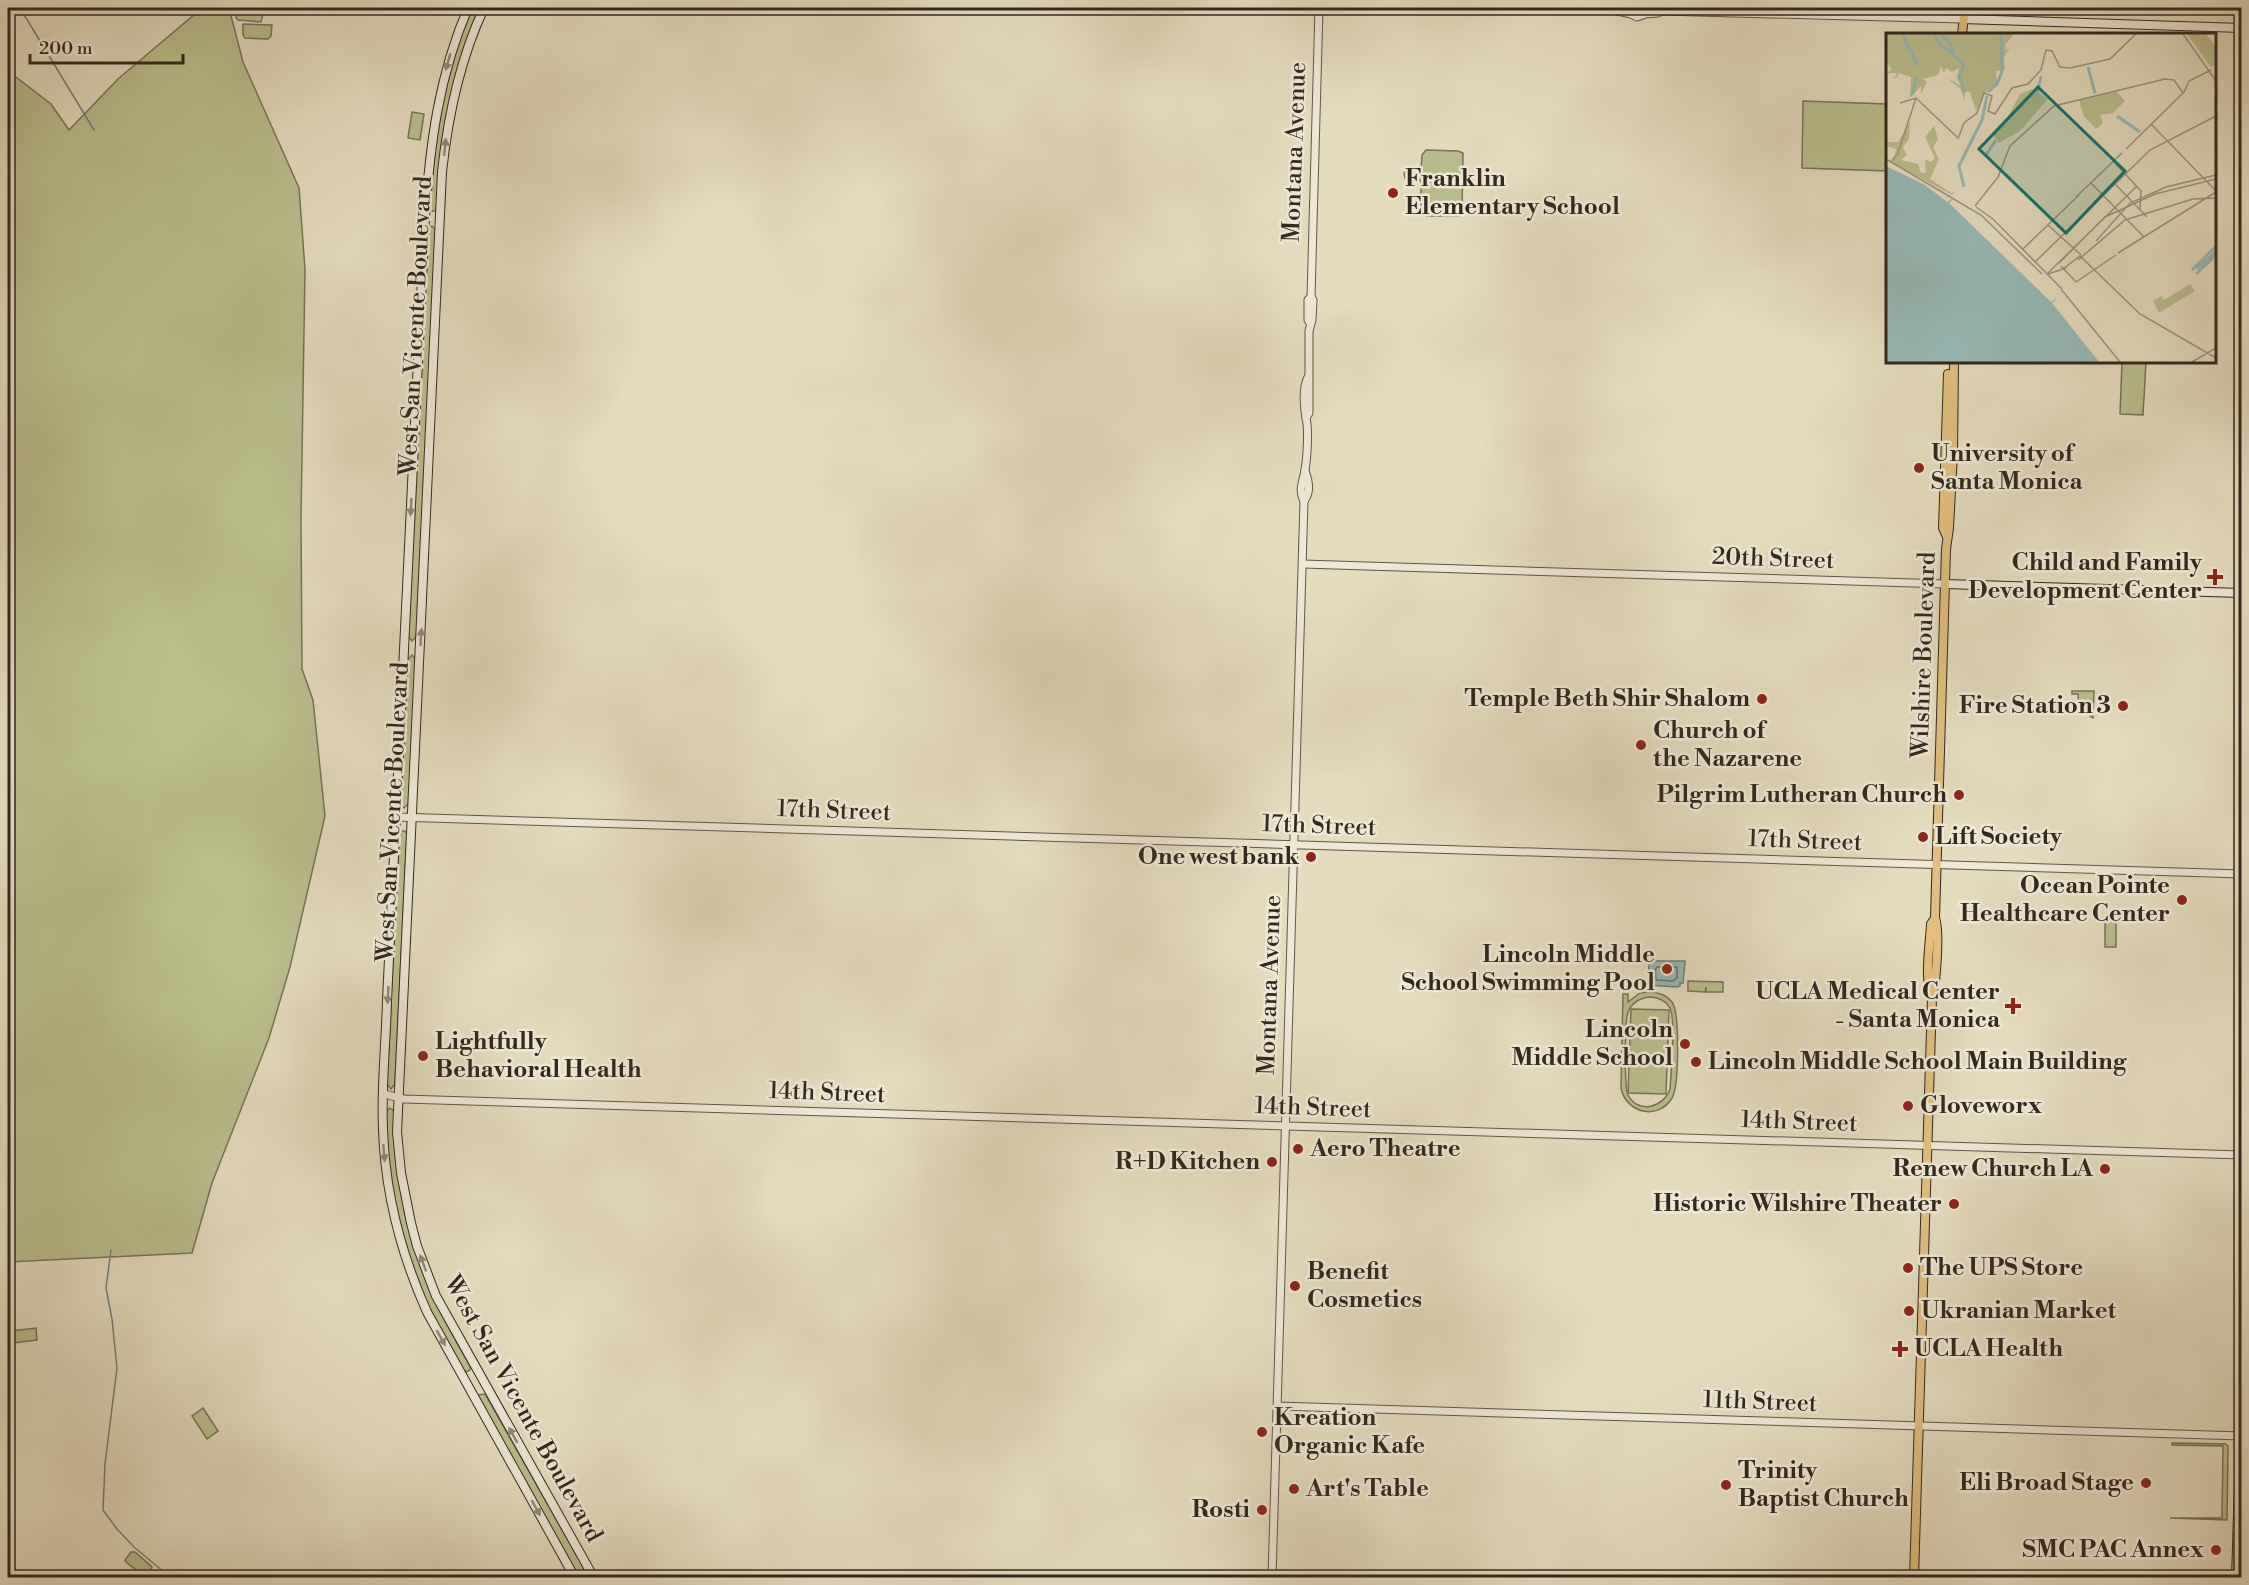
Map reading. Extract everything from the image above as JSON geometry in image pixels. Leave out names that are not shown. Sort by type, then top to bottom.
[{"type":"main road","points":[[468,8],[452,49],[439,98],[428,173],[396,818],[384,1094],[384,1145],[397,1230],[427,1312],[575,1578]]},
{"type":"main road","name":"West San Vicente Boulevard","points":[[484,8],[465,55],[453,97],[442,172],[398,1098],[398,1143],[406,1203],[417,1246],[436,1296],[594,1578]]},
{"type":"main road","points":[[1959,8],[1962,33]]},
{"type":"main road","points":[[1962,19],[1965,8]]},
{"type":"main road","points":[[1962,19],[2241,28]]},
{"type":"main road","name":"Wilshire Boulevard","points":[[1947,537],[1943,528],[1949,363]]},
{"type":"main road","name":"Wilshire Boulevard","points":[[1914,1578],[1954,363]]},
{"type":"main road","points":[[1945,490],[1950,503]]},
{"type":"main road","name":"20th Street","points":[[1945,584],[2241,593]]},
{"type":"main road","points":[[2236,1578],[2241,1387]]},
{"type":"street","name":"Montana Avenue","points":[[1272,1578],[1303,564],[1304,501],[1301,495],[1301,480],[1305,471],[1306,418],[1304,413],[1313,300],[1311,297],[1319,8]]},
{"type":"street","points":[[1570,8],[1631,11],[1639,17],[1644,11],[1658,13],[1661,10]]},
{"type":"street","points":[[1651,8],[1962,19]]},
{"type":"street","name":"20th Street","points":[[1303,564],[1945,584]]},
{"type":"street","name":"17th Street","points":[[396,818],[2241,874]]},
{"type":"street","name":"14th Street","points":[[384,1094],[398,1098],[2241,1155]]},
{"type":"street","name":"11th Street","points":[[1278,1406],[2241,1436]]},
{"type":"green space","points":[[202,8],[229,8],[243,62],[299,188],[305,269],[301,518],[302,669],[313,700],[325,816],[290,967],[269,1038],[212,1183],[192,1253],[8,1262],[8,995],[14,979],[15,921],[8,914],[8,71],[51,104],[69,130],[118,79]]},
{"type":"green space","points":[[237,8],[262,8],[264,10],[261,22],[238,20],[236,18]]},
{"type":"green space","points":[[472,8],[479,8],[461,57],[449,106],[437,208],[436,211],[431,211],[428,209],[430,171],[450,63]]},
{"type":"green space","points":[[243,24],[272,25],[271,36],[268,39],[245,38]]},
{"type":"green space","points":[[1803,101],[1886,104],[1886,171],[1802,168]]},
{"type":"green space","points":[[412,112],[424,114],[420,140],[408,138]]},
{"type":"green space","points":[[1426,150],[1463,153],[1462,212],[1459,216],[1426,216],[1421,213],[1421,180],[1409,180],[1405,178],[1404,173],[1410,169],[1421,169],[1422,155]]},
{"type":"green space","points":[[432,226],[436,230],[417,636],[412,641],[408,636],[428,228]]},
{"type":"green space","points":[[2122,363],[2146,363],[2143,415],[2120,414]]},
{"type":"green space","points":[[412,655],[416,660],[409,803],[404,808],[400,804],[407,660]]},
{"type":"green space","points":[[2072,691],[2094,691],[2093,718],[2090,716],[2090,710],[2079,710],[2078,694],[2072,694]]},
{"type":"green space","points":[[399,830],[407,832],[395,1084],[391,1089],[387,1084]]},
{"type":"green space","points":[[2105,920],[2116,920],[2116,947],[2105,947]]},
{"type":"green space","points":[[1688,981],[1723,982],[1723,992],[1706,992],[1706,987],[1705,992],[1688,991]]},
{"type":"green space","points":[[1640,993],[1662,994],[1672,1002],[1675,1009],[1677,1065],[1674,1091],[1666,1105],[1651,1112],[1643,1111],[1629,1103],[1621,1088],[1623,994],[1628,994],[1628,1002]],"holes":[[[1653,997],[1666,1003],[1672,1014],[1673,1047],[1670,1089],[1657,1104],[1645,1107],[1638,1105],[1628,1095],[1625,1068],[1626,1028],[1628,1012],[1634,1003]]]},
{"type":"green space","points":[[1631,1009],[1669,1010],[1666,1094],[1628,1093]]},
{"type":"green space","points":[[390,1108],[395,1112],[400,1180],[414,1245],[434,1298],[470,1366],[470,1370],[466,1372],[455,1358],[432,1315],[409,1260],[390,1172],[386,1112]]},
{"type":"green space","points":[[36,1328],[37,1340],[13,1343],[11,1331]]},
{"type":"green space","points":[[485,1394],[589,1577],[578,1577],[477,1395]]},
{"type":"green space","points":[[203,1408],[218,1431],[207,1439],[192,1416]]},
{"type":"green space","points":[[2172,1443],[2226,1444],[2228,1446],[2227,1520],[2170,1518],[2222,1518],[2223,1446],[2172,1445]]},
{"type":"green space","points":[[131,1552],[135,1552],[152,1567],[147,1576],[145,1577],[126,1562]]},
{"type":"water","name":"Lincoln Middle School Swimming Pool","points":[[1649,961],[1685,961],[1683,983],[1677,987],[1648,985]]},
{"type":"waterway","points":[[20,8],[94,130]]},
{"type":"waterway","points":[[111,1250],[106,1288],[117,1368],[105,1464],[103,1510],[134,1547],[171,1578]]},
{"type":"place","name":"Franklin Elementary School","points":[[1393,193]]},
{"type":"place","name":"University of Santa Monica","points":[[1919,468]]},
{"type":"place","name":"Child and Family Development Center","points":[[2215,577]]},
{"type":"place","name":"Temple Beth Shir Shalom","points":[[1762,699]]},
{"type":"place","name":"Fire Station 3","points":[[2123,706]]},
{"type":"place","name":"Church of the Nazarene","points":[[1641,745]]},
{"type":"place","name":"Pilgrim Lutheran Church","points":[[1959,795]]},
{"type":"place","name":"Lift Society","points":[[1923,837]]},
{"type":"place","name":"One west bank","points":[[1311,857]]},
{"type":"place","name":"Ocean Pointe Healthcare Center","points":[[2182,900]]},
{"type":"place","name":"Lincoln Middle School Swimming Pool","points":[[1667,969]]},
{"type":"place","name":"UCLA Medical Center - Santa Monica","points":[[2013,1006]]},
{"type":"place","name":"Lincoln Middle School","points":[[1685,1044]]},
{"type":"place","name":"Lightfully Behavioral Health","points":[[423,1056]]},
{"type":"place","name":"Lincoln Middle School Main Building","points":[[1696,1062]]},
{"type":"place","name":"Gloveworx","points":[[1908,1106]]},
{"type":"place","name":"Aero Theatre","points":[[1298,1149]]},
{"type":"place","name":"R+D Kitchen","points":[[1272,1162]]},
{"type":"place","name":"Renew Church LA","points":[[2105,1169]]},
{"type":"place","name":"Historic Wilshire Theater","points":[[1954,1204]]},
{"type":"place","name":"The UPS Store","points":[[1908,1268]]},
{"type":"place","name":"Benefit Cosmetics","points":[[1295,1286]]},
{"type":"place","name":"Ukranian Market","points":[[1909,1311]]},
{"type":"place","name":"UCLA Health","points":[[1900,1349]]},
{"type":"place","name":"Kreation Organic Kafe","points":[[1262,1432]]},
{"type":"place","name":"Eli Broad Stage","points":[[2146,1483]]},
{"type":"place","name":"Trinity Baptist Church","points":[[1726,1485]]},
{"type":"place","name":"Art's Table","points":[[1294,1489]]},
{"type":"place","name":"Rosti","points":[[1262,1510]]},
{"type":"place","name":"SMC PAC Annex","points":[[2216,1550]]}]
